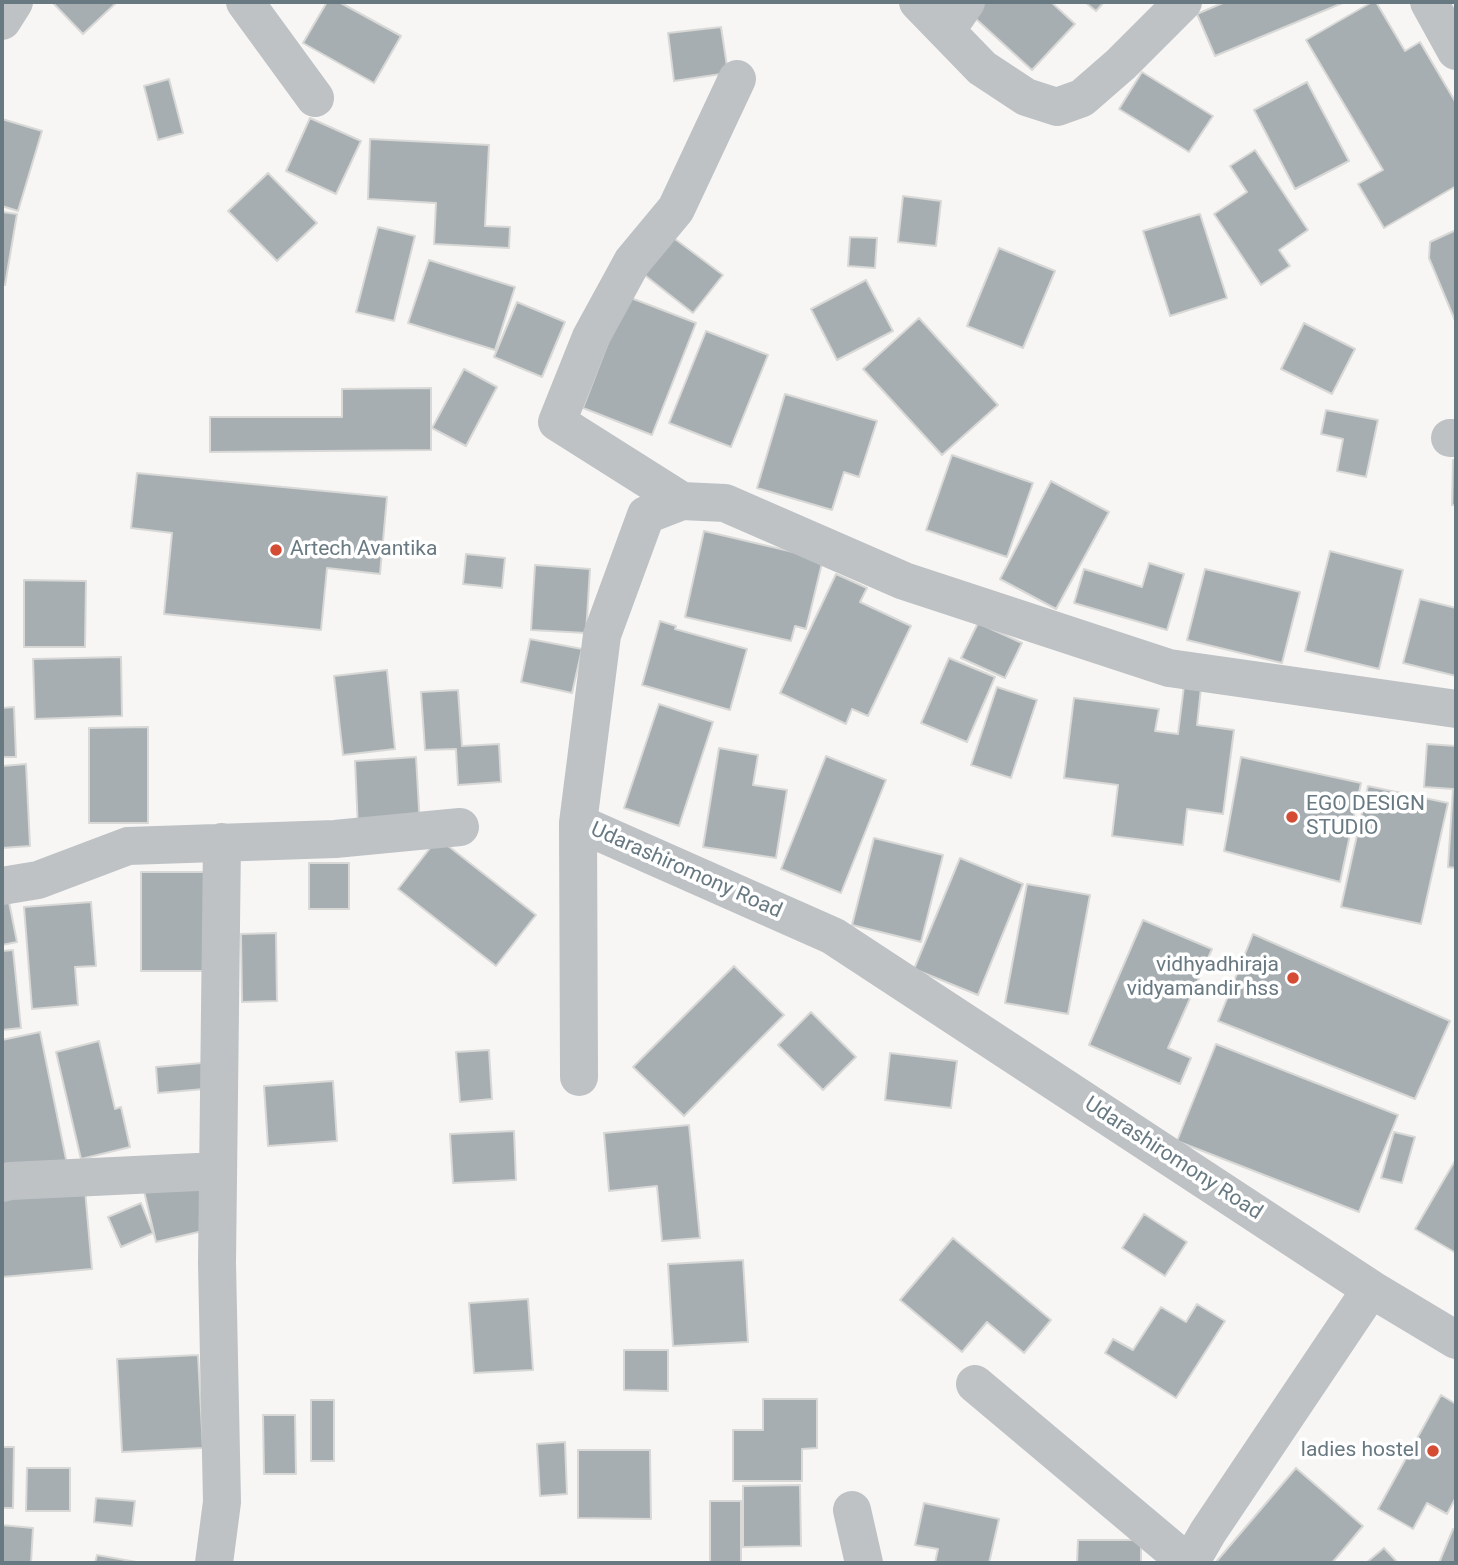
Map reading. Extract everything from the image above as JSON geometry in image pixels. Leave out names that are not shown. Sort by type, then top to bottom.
[{"type":"street","points":[[2,21],[14,2]]},
{"type":"street","points":[[245,2],[315,98]]},
{"type":"street","points":[[918,2],[956,16],[982,68],[1026,97],[1057,107],[1082,98],[1121,64],[1183,2]]},
{"type":"street","points":[[1429,2],[1456,51]]},
{"type":"street","points":[[682,500],[557,422],[591,337],[632,262],[676,209],[737,79]]},
{"type":"street","name":"Udarashiromony Road","points":[[1456,709],[1169,668],[904,580],[725,503],[682,500],[646,515],[602,635],[578,823],[833,936],[1371,1289],[1456,1340]]},
{"type":"street","points":[[578,823],[579,1077]]},
{"type":"street","points":[[2,887],[38,880],[128,846],[335,839],[460,827]]},
{"type":"street","points":[[214,1563],[222,1502],[217,1263],[222,842]]},
{"type":"street","points":[[2,1183],[218,1171]]},
{"type":"street","points":[[975,1384],[1189,1563],[1371,1289]]},
{"type":"street","points":[[852,1510],[864,1563]]},
{"type":"building","points":[[52,2],[117,2],[83,34]]},
{"type":"building","points":[[327,2],[339,2],[401,36],[374,83],[303,43]]},
{"type":"building","points":[[970,2],[1051,2],[1075,24],[1032,70],[964,8]]},
{"type":"building","points":[[1085,2],[1104,2],[1096,11]]},
{"type":"building","points":[[1225,2],[1345,2],[1215,56],[1197,14]]},
{"type":"building","points":[[1376,2],[1405,51],[1420,42],[1456,103],[1456,186],[1384,228],[1358,184],[1383,170],[1306,40]]},
{"type":"building","points":[[721,27],[728,73],[674,81],[668,33]]},
{"type":"building","points":[[1142,72],[1213,116],[1189,152],[1119,109]]},
{"type":"building","points":[[169,79],[183,133],[158,140],[144,86]]},
{"type":"building","points":[[1307,82],[1349,161],[1295,189],[1254,110]]},
{"type":"building","points":[[310,118],[361,141],[336,194],[286,171]]},
{"type":"building","points":[[2,119],[42,131],[18,211],[2,206]]},
{"type":"building","points":[[370,139],[489,145],[485,226],[510,227],[509,248],[434,244],[436,203],[368,199]]},
{"type":"building","points":[[1255,150],[1308,230],[1279,250],[1290,266],[1261,285],[1214,214],[1247,192],[1230,166]]},
{"type":"building","points":[[268,173],[317,223],[277,261],[228,211]]},
{"type":"building","points":[[903,196],[941,201],[936,246],[898,242]]},
{"type":"building","points":[[2,212],[17,214],[5,285],[2,284]]},
{"type":"building","points":[[1200,214],[1227,298],[1170,316],[1143,231]]},
{"type":"building","points":[[378,227],[415,236],[394,321],[356,312]]},
{"type":"building","points":[[1456,230],[1456,323],[1429,258],[1430,242]]},
{"type":"building","points":[[671,236],[723,275],[693,313],[642,273]]},
{"type":"building","points":[[850,237],[877,238],[875,268],[848,266]]},
{"type":"building","points":[[999,248],[1055,271],[1023,348],[967,326]]},
{"type":"building","points":[[429,260],[515,287],[495,350],[408,323]]},
{"type":"building","points":[[866,280],[893,331],[837,360],[811,309]]},
{"type":"building","points":[[626,296],[696,323],[652,435],[583,408]]},
{"type":"building","points":[[517,302],[565,322],[542,377],[494,357]]},
{"type":"building","points":[[919,318],[998,405],[942,455],[863,369]]},
{"type":"building","points":[[1304,323],[1355,349],[1332,394],[1281,369]]},
{"type":"building","points":[[706,331],[768,355],[731,447],[669,423]]},
{"type":"building","points":[[464,369],[497,387],[466,446],[432,428]]},
{"type":"building","points":[[431,388],[431,450],[210,452],[210,417],[342,417],[342,389]]},
{"type":"building","points":[[785,394],[877,421],[859,477],[844,472],[832,510],[757,488]]},
{"type":"building","points":[[1326,410],[1378,420],[1366,477],[1337,471],[1343,439],[1321,434]]},
{"type":"building","points":[[952,455],[1033,483],[1007,557],[926,530]]},
{"type":"building","points":[[1453,460],[1456,460],[1456,505],[1452,505]]},
{"type":"building","name":"Artech Avantika","points":[[137,473],[387,497],[380,574],[327,568],[321,630],[164,614],[172,533],[131,528]]},
{"type":"building","points":[[1051,481],[1109,512],[1056,609],[1000,579]]},
{"type":"building","points":[[704,531],[823,559],[806,629],[795,626],[791,641],[685,617]]},
{"type":"building","points":[[1330,551],[1403,570],[1379,669],[1305,651]]},
{"type":"building","points":[[466,554],[505,558],[502,588],[463,584]]},
{"type":"building","points":[[1149,563],[1184,574],[1167,630],[1074,603],[1084,569],[1142,587]]},
{"type":"building","points":[[535,565],[590,569],[586,633],[531,630]]},
{"type":"building","points":[[1205,569],[1300,592],[1282,663],[1187,640]]},
{"type":"building","points":[[836,574],[867,588],[860,602],[911,626],[868,716],[852,709],[846,724],[780,693]]},
{"type":"building","points":[[24,580],[86,581],[85,647],[24,647]]},
{"type":"building","points":[[1420,599],[1456,608],[1456,676],[1403,663]]},
{"type":"building","points":[[660,621],[676,626],[675,629],[747,649],[730,710],[642,685]]},
{"type":"building","points":[[978,623],[1022,643],[1005,678],[961,658]]},
{"type":"building","points":[[530,639],[582,649],[572,693],[521,682]]},
{"type":"building","points":[[121,657],[122,716],[35,719],[33,659]]},
{"type":"building","points":[[949,658],[995,677],[967,742],[921,723]]},
{"type":"building","points":[[387,670],[395,749],[343,755],[334,676]]},
{"type":"building","points":[[1184,686],[1201,688],[1197,725],[1234,730],[1223,814],[1187,809],[1183,845],[1112,836],[1118,785],[1064,778],[1074,698],[1159,709],[1155,731],[1178,734]]},
{"type":"building","points":[[997,687],[1037,700],[1011,778],[971,765]]},
{"type":"building","points":[[458,690],[462,746],[499,744],[501,782],[458,785],[456,749],[425,750],[421,692]]},
{"type":"building","points":[[659,704],[713,722],[679,826],[624,808]]},
{"type":"building","points":[[14,707],[16,757],[2,757],[2,708]]},
{"type":"building","points":[[148,727],[148,823],[89,823],[89,728]]},
{"type":"building","points":[[1427,744],[1456,746],[1456,868],[1448,867],[1453,789],[1424,787]]},
{"type":"building","points":[[719,748],[758,755],[753,785],[787,790],[776,858],[703,847]]},
{"type":"building","points":[[826,756],[886,780],[841,893],[781,869]]},
{"type":"building","points":[[416,757],[420,826],[358,829],[355,761]]},
{"type":"building","name":"EGO DESIGN STUDIO","points":[[1241,757],[1361,783],[1340,882],[1224,851]]},
{"type":"building","points":[[26,764],[30,846],[2,848],[2,766]]},
{"type":"building","points":[[1368,786],[1448,803],[1421,924],[1341,907]]},
{"type":"building","points":[[438,838],[536,915],[496,966],[398,889]]},
{"type":"building","points":[[874,838],[943,855],[921,942],[852,925]]},
{"type":"building","points":[[960,858],[1023,884],[978,995],[914,969]]},
{"type":"building","points":[[309,863],[349,863],[349,909],[309,909]]},
{"type":"building","points":[[141,872],[206,872],[206,971],[141,971]]},
{"type":"building","points":[[1027,884],[1090,895],[1068,1014],[1005,1003]]},
{"type":"building","points":[[7,892],[17,942],[2,945],[2,893]]},
{"type":"building","points":[[91,902],[96,966],[75,967],[78,1005],[32,1009],[24,907]]},
{"type":"building","points":[[1143,920],[1212,949],[1168,1048],[1191,1058],[1180,1084],[1089,1045]]},
{"type":"building","points":[[276,933],[277,1001],[242,1002],[241,934]]},
{"type":"building","name":"vidhyadhiraja vidyamandir hss","points":[[1253,934],[1450,1021],[1415,1099],[1218,1021]]},
{"type":"building","points":[[13,950],[21,1028],[2,1030],[2,951]]},
{"type":"building","points":[[734,966],[784,1015],[684,1116],[633,1067]]},
{"type":"building","points":[[811,1012],[856,1057],[823,1090],[778,1045]]},
{"type":"building","points":[[40,1032],[67,1164],[2,1177],[2,1040]]},
{"type":"building","points":[[99,1041],[115,1109],[121,1107],[130,1147],[81,1159],[56,1052]]},
{"type":"building","points":[[1216,1044],[1398,1115],[1359,1212],[1177,1141]]},
{"type":"building","points":[[489,1050],[492,1099],[460,1102],[456,1052]]},
{"type":"building","points":[[890,1053],[957,1061],[951,1108],[885,1100]]},
{"type":"building","points":[[202,1063],[204,1089],[158,1093],[156,1067]]},
{"type":"building","points":[[333,1081],[337,1141],[268,1146],[264,1086]]},
{"type":"building","points":[[689,1125],[700,1238],[662,1241],[657,1186],[609,1191],[604,1133]]},
{"type":"building","points":[[514,1131],[516,1180],[453,1183],[450,1134]]},
{"type":"building","points":[[1394,1132],[1415,1137],[1402,1183],[1381,1178]]},
{"type":"building","points":[[1456,1159],[1456,1253],[1415,1229]]},
{"type":"building","points":[[200,1179],[211,1229],[156,1242],[144,1191]]},
{"type":"building","points":[[85,1190],[92,1269],[2,1277],[2,1197]]},
{"type":"building","points":[[141,1203],[153,1233],[121,1247],[108,1217]]},
{"type":"building","points":[[1144,1214],[1187,1242],[1165,1276],[1122,1248]]},
{"type":"building","points":[[953,1238],[1051,1320],[1024,1353],[987,1322],[962,1352],[900,1300]]},
{"type":"building","points":[[743,1260],[748,1342],[673,1346],[668,1264]]},
{"type":"building","points":[[528,1299],[533,1370],[474,1373],[469,1303]]},
{"type":"building","points":[[1197,1304],[1225,1321],[1176,1398],[1105,1353],[1113,1339],[1133,1350],[1161,1307],[1186,1322]]},
{"type":"building","points":[[624,1350],[668,1350],[668,1391],[624,1390]]},
{"type":"building","points":[[198,1355],[203,1448],[122,1452],[117,1359]]},
{"type":"building","name":"ladies hostel","points":[[1441,1395],[1456,1404],[1456,1497],[1447,1514],[1427,1503],[1413,1529],[1378,1509]]},
{"type":"building","points":[[763,1399],[817,1399],[817,1448],[802,1449],[802,1481],[733,1481],[733,1430],[763,1430]]},
{"type":"building","points":[[311,1400],[334,1400],[334,1461],[311,1461]]},
{"type":"building","points":[[263,1415],[295,1415],[296,1474],[264,1474]]},
{"type":"building","points":[[565,1442],[567,1494],[540,1496],[537,1444]]},
{"type":"building","points":[[2,1447],[14,1447],[13,1508],[2,1508]]},
{"type":"building","points":[[578,1450],[650,1450],[651,1519],[578,1518]]},
{"type":"building","points":[[27,1468],[70,1468],[70,1511],[26,1511]]},
{"type":"building","points":[[1296,1468],[1363,1526],[1332,1563],[1216,1562]]},
{"type":"building","points":[[800,1485],[801,1546],[743,1547],[743,1486]]},
{"type":"building","points":[[96,1498],[135,1501],[132,1526],[94,1522]]},
{"type":"building","points":[[710,1501],[741,1501],[741,1563],[710,1563]]},
{"type":"building","points":[[924,1503],[999,1519],[989,1563],[935,1563],[938,1549],[915,1545]]},
{"type":"building","points":[[2,1525],[33,1528],[31,1563],[2,1563]]},
{"type":"building","points":[[1453,1529],[1456,1530],[1456,1563],[1439,1563]]},
{"type":"building","points":[[1078,1540],[1141,1540],[1141,1563],[1077,1563]]},
{"type":"building","points":[[1384,1548],[1398,1563],[1366,1563]]},
{"type":"building","points":[[97,1555],[142,1563],[95,1563]]},
{"type":"place","name":"Artech Avantika","points":[[276,550]]},
{"type":"place","name":"EGO DESIGN STUDIO","points":[[1292,817]]},
{"type":"place","name":"vidhyadhiraja vidyamandir hss","points":[[1293,978]]},
{"type":"place","name":"ladies hostel","points":[[1433,1451]]}]
